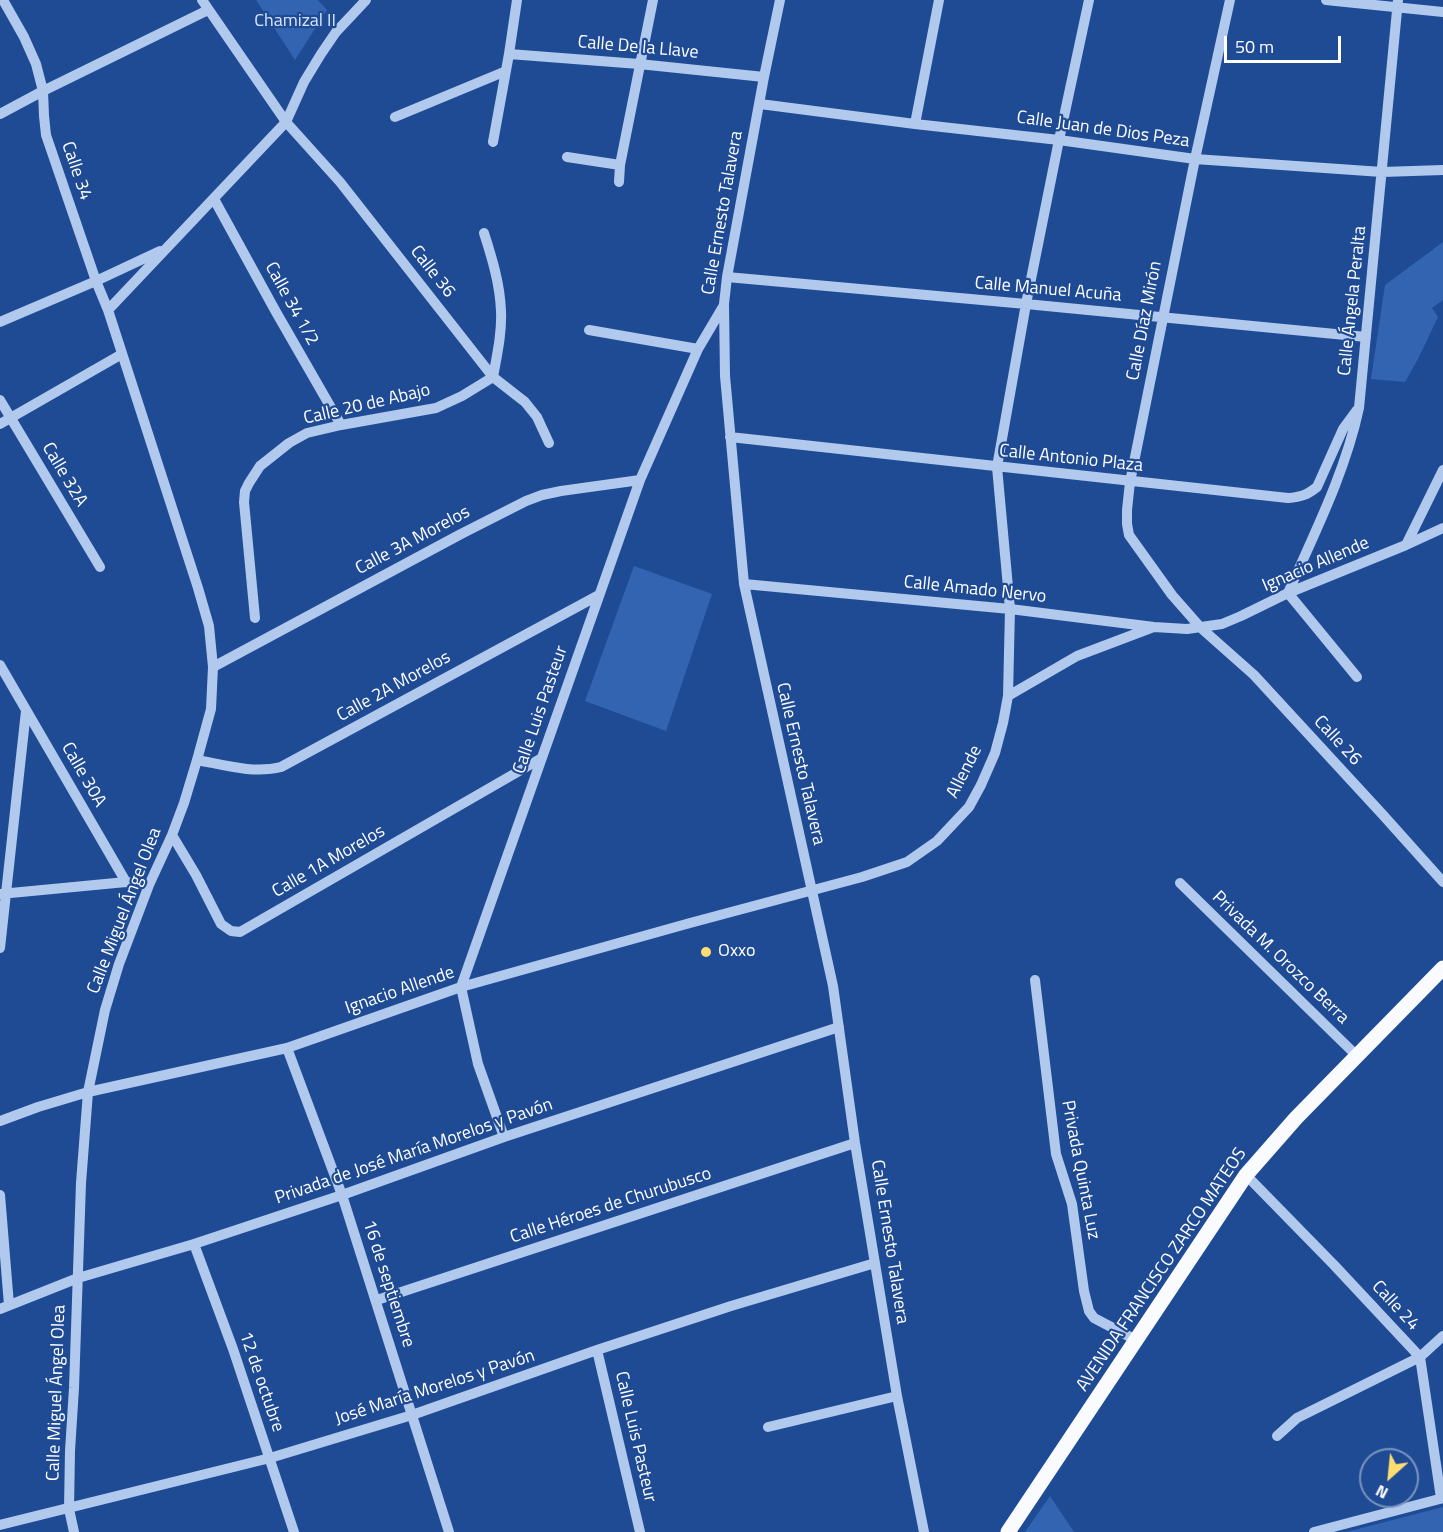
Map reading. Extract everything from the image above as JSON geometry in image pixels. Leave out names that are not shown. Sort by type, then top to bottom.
[{"type":"main road","name":"AVENIDA FRANCISCO ZARCO MATEOS","points":[[1008,1532],[1246,1175],[1296,1118],[1443,968]]},
{"type":"street","name":"Calle 34","points":[[3,0],[32,55],[43,91],[46,135],[122,354]]},
{"type":"street","name":"Calle 36","points":[[202,0],[286,122],[340,182],[493,377],[525,402],[537,417],[549,443]]},
{"type":"street","points":[[108,310],[286,122],[304,82],[321,54],[336,32],[366,0]]},
{"type":"street","points":[[493,142],[517,0]]},
{"type":"street","points":[[619,182],[620,165],[639,63],[653,0]]},
{"type":"street","name":"Calle Ernesto Talavera","points":[[780,0],[727,277],[724,304],[724,376],[729,437],[744,584],[833,986],[855,1143],[897,1396],[924,1532]]},
{"type":"street","points":[[915,124],[939,0]]},
{"type":"street","name":"Allende","points":[[812,891],[907,862],[938,841],[969,807],[995,753],[1008,696],[1010,609],[997,467],[1026,304],[1089,0]]},
{"type":"street","name":"Calle Díaz Mirón","points":[[1201,627],[1172,595],[1129,535],[1127,510],[1130,482],[1163,317],[1230,0]]},
{"type":"street","points":[[1326,0],[1397,4],[1443,12]]},
{"type":"street","name":"Calle Ángela Peralta","points":[[1288,593],[1330,500],[1354,431],[1359,408],[1397,4]]},
{"type":"street","points":[[0,114],[208,10]]},
{"type":"street","name":"Calle De la Llave","points":[[509,54],[639,63],[764,77]]},
{"type":"street","points":[[395,117],[506,71]]},
{"type":"street","name":"Calle Juan de Dios Peza","points":[[760,104],[1195,159],[1382,172],[1443,170]]},
{"type":"street","points":[[567,157],[620,165]]},
{"type":"street","name":"Calle 34 1/2","points":[[214,199],[341,425]]},
{"type":"street","points":[[484,233],[498,283],[501,311],[493,377]]},
{"type":"street","points":[[0,322],[166,248]]},
{"type":"street","name":"Calle Manuel Acuña","points":[[727,277],[1366,337]]},
{"type":"street","name":"Calle Luis Pasteur","points":[[461,987],[640,480],[698,349],[724,304]]},
{"type":"street","points":[[589,330],[698,349]]},
{"type":"street","points":[[0,424],[122,354]]},
{"type":"street","name":"Calle Miguel Ángel Olea","points":[[74,1532],[69,1509],[70,1451],[81,1183],[88,1092],[105,1010],[119,964],[149,885],[172,835],[197,760],[211,709],[213,667],[209,626],[198,588],[122,354]]},
{"type":"street","name":"Calle 20 de Abajo","points":[[255,618],[244,502],[245,491],[260,466],[289,443],[307,433],[436,408],[462,396],[493,377]]},
{"type":"street","name":"Calle 32A","points":[[0,400],[100,567]]},
{"type":"street","name":"Calle Antonio Plaza","points":[[729,437],[1288,498],[1309,494],[1317,487],[1343,429],[1359,408]]},
{"type":"street","points":[[1406,544],[1443,470]]},
{"type":"street","name":"Calle 3A Morelos","points":[[213,667],[526,501],[561,490],[640,480]]},
{"type":"street","name":"Ignacio Allende","points":[[1201,627],[1232,620],[1288,593],[1443,528]]},
{"type":"street","name":"Calle Amado Nervo","points":[[744,584],[1010,609],[1154,627],[1187,629],[1201,627]]},
{"type":"street","points":[[1288,593],[1358,677]]},
{"type":"street","name":"Calle 2A Morelos","points":[[197,760],[256,770],[281,767],[598,595]]},
{"type":"street","points":[[1008,696],[1077,656],[1154,627]]},
{"type":"street","name":"Calle 26","points":[[1201,627],[1254,675],[1443,882]]},
{"type":"street","name":"Calle 30A","points":[[0,665],[126,882]]},
{"type":"street","points":[[0,948],[3,895],[26,711]]},
{"type":"street","name":"Calle 1A Morelos","points":[[172,835],[221,924],[231,931],[240,932],[540,759]]},
{"type":"street","points":[[3,895],[126,882],[149,885]]},
{"type":"street","name":"Privada M. Orozco Berra","points":[[1180,883],[1357,1056]]},
{"type":"street","name":"Ignacio Allende","points":[[0,1121],[88,1092],[287,1048],[461,987],[812,891]]},
{"type":"street","name":"Privada Quinta Luz","points":[[1035,980],[1056,1154],[1072,1204],[1084,1292],[1089,1311],[1094,1318],[1136,1340]]},
{"type":"street","points":[[461,987],[478,1064],[504,1137]]},
{"type":"street","name":"Privada de José María Morelos y Pavón","points":[[4,1307],[78,1278],[194,1245],[504,1137],[839,1027]]},
{"type":"street","name":"16 de septiembre","points":[[287,1048],[342,1195],[449,1532]]},
{"type":"street","name":"Calle Héroes de Churubusco","points":[[376,1300],[855,1143]]},
{"type":"street","name":"Calle 24","points":[[1246,1175],[1420,1357],[1442,1498]]},
{"type":"street","points":[[0,1195],[4,1307]]},
{"type":"street","name":"12 de octubre","points":[[194,1245],[233,1349],[294,1532]]},
{"type":"street","name":"José María Morelos y Pavón","points":[[0,1525],[270,1458],[412,1415],[731,1306],[875,1263]]},
{"type":"street","points":[[1277,1436],[1297,1418],[1420,1357],[1443,1336]]},
{"type":"street","name":"Calle Luis Pasteur","points":[[597,1350],[640,1532]]},
{"type":"street","points":[[768,1427],[897,1396]]},
{"type":"street","points":[[1314,1532],[1442,1498]]},
{"type":"green space","name":"Chamizal II","points":[[256,0],[318,0],[327,10],[295,60]]},
{"type":"green space","points":[[1443,242],[1443,300],[1432,308],[1438,317],[1418,359],[1405,382],[1371,379],[1385,285]]},
{"type":"green space","points":[[634,566],[712,594],[666,731],[585,701]]},
{"type":"green space","points":[[1050,1496],[1074,1532],[1025,1532]]},
{"type":"green space","points":[[1443,1507],[1443,1532],[1346,1532]]},
{"type":"place","name":"Oxxo","points":[[706,952]]}]
